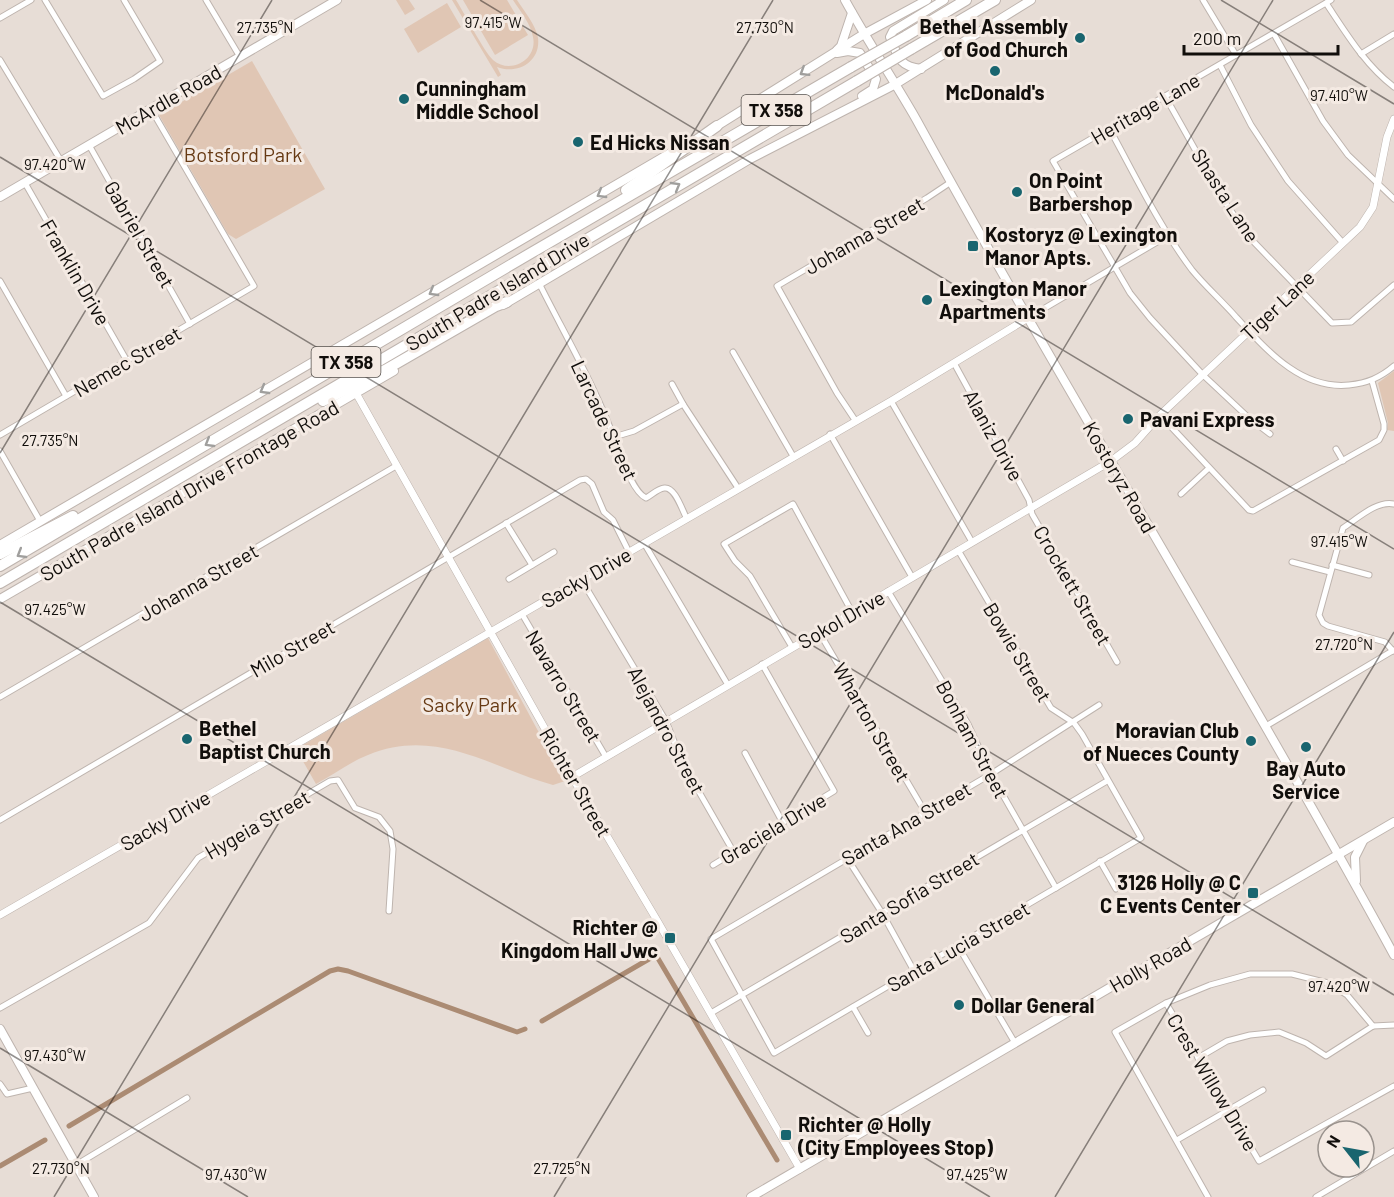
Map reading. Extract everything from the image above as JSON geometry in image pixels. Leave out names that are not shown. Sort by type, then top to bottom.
[{"type":"highway","name":"South Padre Island Drive","points":[[0,566],[966,0]]},
{"type":"highway","name":"South Padre Island Drive","points":[[0,583],[995,0]]},
{"type":"highway","points":[[531,253],[656,170],[717,126]]},
{"type":"highway","points":[[300,408],[316,404],[350,389],[496,306],[507,302]]},
{"type":"highway","points":[[0,554],[162,471]]},
{"type":"main road","name":"McArdle Road","points":[[0,197],[337,0]]},
{"type":"main road","name":"Kostoryz Road","points":[[845,0],[1266,726],[1394,955]]},
{"type":"main road","points":[[0,545],[717,126],[864,34],[927,0]]},
{"type":"main road","points":[[921,69],[907,67],[901,62],[890,37],[893,31],[944,0]]},
{"type":"main road","name":"South Padre Island Drive Frontage Road","points":[[0,600],[356,393],[750,159],[894,85],[1031,0]]},
{"type":"main road","points":[[835,53],[841,46],[852,13]]},
{"type":"main road","points":[[811,129],[873,89],[876,79],[860,53],[848,51],[835,53]]},
{"type":"main road","name":"Holly Road","points":[[751,1197],[1394,822]]},
{"type":"main road","points":[[1357,887],[1355,857],[1364,839]]},
{"type":"main road","points":[[0,1029],[94,1197]]},
{"type":"street","points":[[0,18],[31,0]]},
{"type":"street","points":[[45,0],[102,96],[134,79],[160,61],[124,0]]},
{"type":"street","points":[[206,0],[240,57]]},
{"type":"street","points":[[1203,0],[1236,55]]},
{"type":"street","points":[[1328,2],[1361,54],[1382,78],[1394,87]]},
{"type":"street","name":"Heritage Lane","points":[[1114,267],[1053,161],[1328,2]]},
{"type":"street","points":[[1274,34],[1323,121],[1348,155],[1394,199]]},
{"type":"street","points":[[1361,54],[1394,34]]},
{"type":"street","points":[[0,60],[61,162]]},
{"type":"street","points":[[1220,65],[1251,125],[1288,181],[1343,243]]},
{"type":"street","name":"Shasta Lane","points":[[1165,96],[1224,201],[1251,239],[1332,323],[1351,322],[1394,285]]},
{"type":"street","name":"Nemec Street","points":[[1,432],[254,286],[151,109]]},
{"type":"street","name":"Tiger Lane","points":[[1111,461],[1135,443],[1160,416],[1360,227],[1373,207],[1387,137],[1394,119]]},
{"type":"street","points":[[1109,128],[1169,235],[1193,271],[1280,361],[1306,378],[1334,386],[1372,381],[1394,366]]},
{"type":"street","name":"Gabriel Street","points":[[89,145],[190,324]]},
{"type":"street","name":"Johanna Street","points":[[855,420],[837,393],[777,286],[951,182]]},
{"type":"street","name":"Franklin Drive","points":[[25,183],[127,361]]},
{"type":"street","name":"Sacky Drive","points":[[0,915],[491,633],[830,434],[891,401],[1169,235]]},
{"type":"street","points":[[1114,267],[1130,294],[1150,318],[1203,375],[1269,434]]},
{"type":"street","points":[[0,281],[66,396]]},
{"type":"street","name":"Larcade Street","points":[[539,283],[594,390],[628,471],[642,496],[646,498],[666,487],[670,488],[687,519]]},
{"type":"street","points":[[733,352],[793,456]]},
{"type":"street","name":"Alaniz Drive","points":[[954,363],[1029,500],[1031,508]]},
{"type":"street","points":[[1160,416],[1249,510],[1254,512],[1378,440],[1384,430],[1384,424],[1372,381]]},
{"type":"street","points":[[672,384],[738,488]]},
{"type":"street","name":"Richter Street","points":[[356,393],[572,777],[800,1169]]},
{"type":"street","points":[[891,401],[972,542]]},
{"type":"street","points":[[614,437],[634,431],[683,404]]},
{"type":"street","points":[[830,434],[912,578]]},
{"type":"street","points":[[1336,449],[1343,461]]},
{"type":"street","points":[[0,451],[40,521]]},
{"type":"street","name":"Sokol Drive","points":[[572,777],[1111,461]]},
{"type":"street","name":"Johanna Street","points":[[0,698],[396,466]]},
{"type":"street","points":[[1181,494],[1209,468]]},
{"type":"street","name":"Milo Street","points":[[0,820],[580,480],[586,479],[592,484],[604,512],[613,520],[629,552]]},
{"type":"street","points":[[1266,726],[1393,650],[1385,642],[1323,623],[1319,611],[1342,528],[1379,504],[1387,502],[1394,504]]},
{"type":"street","points":[[792,647],[750,576],[735,561],[724,543],[793,504],[852,612]]},
{"type":"street","name":"Crockett Street","points":[[1031,508],[1032,514],[1117,662]]},
{"type":"street","name":"Sacky Drive","points":[[506,523],[532,565]]},
{"type":"street","points":[[644,543],[728,685]]},
{"type":"street","name":"Bowie Street","points":[[958,550],[1051,708],[1074,723],[1082,734],[1141,838]]},
{"type":"street","points":[[509,579],[554,552]]},
{"type":"street","points":[[1292,562],[1330,573]]},
{"type":"street","points":[[1332,565],[1369,575]]},
{"type":"street","name":"Alejandro Street","points":[[581,579],[666,721],[683,764],[733,851]]},
{"type":"street","name":"Bonham Street","points":[[888,591],[968,724],[991,774],[1056,888]]},
{"type":"street","name":"Navarro Street","points":[[522,614],[606,757]]},
{"type":"street","name":"Wharton Street","points":[[819,632],[925,812]]},
{"type":"street","name":"Graciela Drive","points":[[712,864],[834,791],[762,664]]},
{"type":"street","name":"Santa Ana Street","points":[[743,996],[711,939],[991,774],[1099,705]]},
{"type":"street","points":[[745,753],[783,823]]},
{"type":"street","name":"Hygeia Street","points":[[0,1008],[149,923],[198,858],[330,781],[338,780],[355,808],[379,817],[390,831],[393,849],[389,911]]},
{"type":"street","name":"Santa Sofia Street","points":[[711,1013],[1107,781]]},
{"type":"street","name":"Santa Lucia Street","points":[[743,996],[774,1053],[1141,838]]},
{"type":"street","points":[[847,858],[882,913],[914,972]]},
{"type":"street","points":[[1101,861],[1116,889]]},
{"type":"street","points":[[958,946],[1015,1043]]},
{"type":"street","points":[[1208,1197],[1115,1032],[1166,1003],[1210,985],[1250,974],[1292,974],[1328,983],[1347,995],[1373,1026]]},
{"type":"street","name":"Crest Willow Drive","points":[[1166,1003],[1259,1161],[1394,1086]]},
{"type":"street","points":[[853,1007],[868,1033]]},
{"type":"street","points":[[1198,1058],[1227,1041],[1250,1035],[1279,1032],[1306,1043],[1326,1056],[1373,1026],[1394,1025]]},
{"type":"street","points":[[0,1084],[7,1094],[33,1088]]},
{"type":"street","points":[[1177,1140],[1263,1090]]},
{"type":"street","points":[[76,1165],[187,1098]]},
{"type":"street","points":[[1316,1197],[1394,1151]]},
{"type":"green space","points":[[396,0],[409,0],[415,9],[405,15]]},
{"type":"green space","points":[[452,0],[456,0],[493,60],[507,66],[521,63],[531,52],[533,45],[530,27],[513,0],[517,0],[537,33],[538,46],[532,60],[520,68],[497,67],[501,75],[498,77]]},
{"type":"green space","points":[[463,0],[507,0],[528,35],[495,55]]},
{"type":"green space","points":[[447,3],[461,27],[418,53],[404,29]]},
{"type":"green space","name":"Botsford Park","points":[[252,61],[325,189],[236,239],[228,234],[159,115]]},
{"type":"green space","points":[[1394,371],[1394,431],[1387,430],[1388,423],[1378,383]]},
{"type":"green space","name":"Sacky Park","points":[[488,638],[565,781],[553,785],[462,753],[440,747],[417,745],[393,748],[368,755],[316,784],[296,749]]},
{"type":"waterway","points":[[542,1021],[656,955],[777,1160]]},
{"type":"waterway","points":[[69,1126],[330,971],[338,969],[517,1032],[525,1029]]},
{"type":"waterway","points":[[0,1166],[45,1140]]},
{"type":"place","name":"Bethel Assembly of God Church","points":[[1080,38]]},
{"type":"place","name":"McDonald's","points":[[995,71]]},
{"type":"place","name":"Cunningham Middle School","points":[[404,99]]},
{"type":"place","name":"Ed Hicks Nissan","points":[[578,142]]},
{"type":"place","name":"On Point Barbershop","points":[[1017,192]]},
{"type":"place","name":"Kostoryz @ Lexington Manor Apts.","points":[[973,246]]},
{"type":"place","name":"Lexington Manor Apartments","points":[[927,300]]},
{"type":"place","name":"Pavani Express","points":[[1128,419]]},
{"type":"place","name":"Bethel Baptist Church","points":[[187,739]]},
{"type":"place","name":"Moravian Club of Nueces County","points":[[1251,741]]},
{"type":"place","name":"Bay Auto Service","points":[[1306,747]]},
{"type":"place","name":"3126 Holly @ C C Events Center","points":[[1253,893]]},
{"type":"place","name":"Richter @ Kingdom Hall Jwc","points":[[670,938]]},
{"type":"place","name":"Dollar General","points":[[959,1005]]},
{"type":"place","name":"Richter @ Holly (City Employees Stop)","points":[[786,1135]]}]
